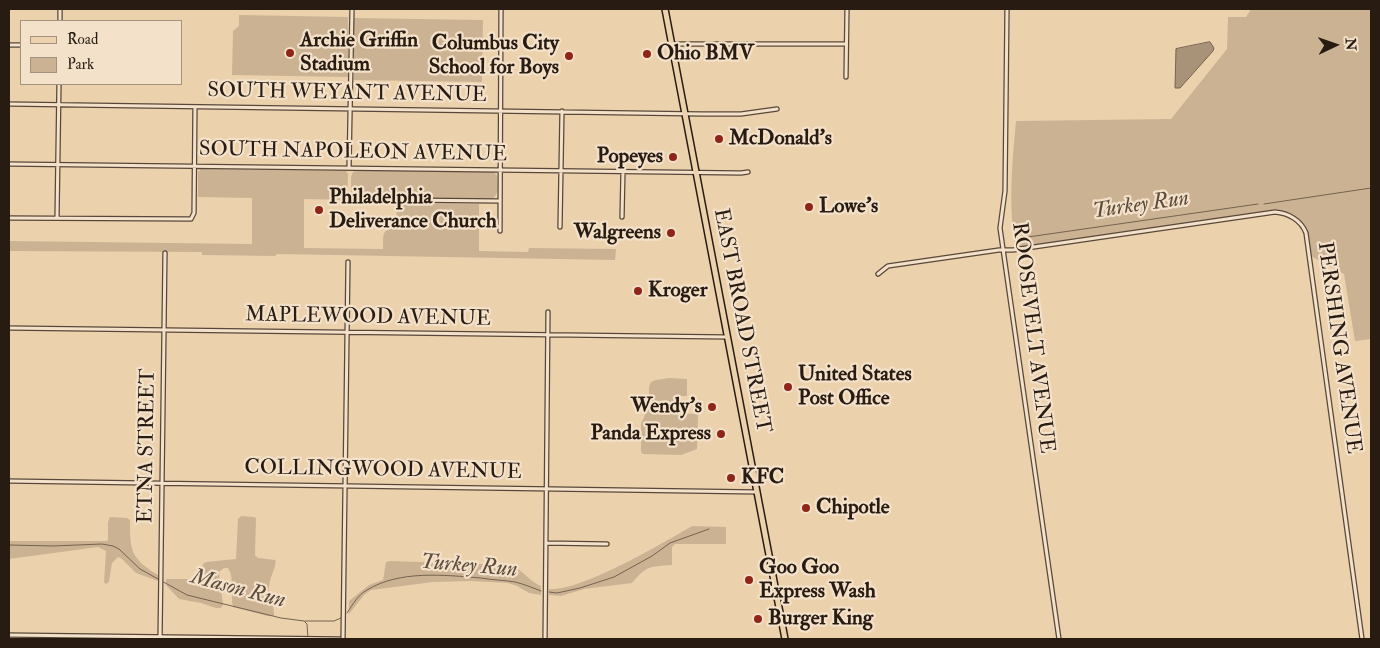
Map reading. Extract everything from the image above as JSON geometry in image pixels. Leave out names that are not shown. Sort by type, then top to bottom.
[{"type":"main road","name":"EAST BROAD STREET","points":[[665,9],[785,639]]},
{"type":"street","points":[[349,168],[352,9]]},
{"type":"street","points":[[500,231],[501,9]]},
{"type":"street","points":[[846,77],[847,9]]},
{"type":"street","name":"ROOSEVELT AVENUE","points":[[1007,9],[1005,191],[1000,228],[1059,639]]},
{"type":"street","points":[[672,44],[846,44]]},
{"type":"street","points":[[58,218],[60,85]]},
{"type":"street","name":"SOUTH WEYANT AVENUE","points":[[9,104],[741,114],[777,109]]},
{"type":"street","points":[[9,218],[189,220],[193,218],[195,107]]},
{"type":"street","points":[[560,227],[562,111]]},
{"type":"street","name":"SOUTH NAPOLEON AVENUE","points":[[9,164],[748,172]]},
{"type":"street","points":[[622,217],[623,172]]},
{"type":"street","points":[[401,200],[499,201]]},
{"type":"street","name":"PERSHING AVENUE","points":[[878,274],[888,266],[1275,212],[1287,214],[1304,227],[1306,232],[1362,639]]},
{"type":"street","name":"ETNA STREET","points":[[160,638],[165,253]]},
{"type":"street","points":[[9,635],[341,639],[348,262]]},
{"type":"street","points":[[544,639],[548,312]]},
{"type":"street","name":"MAPLEWOOD AVENUE","points":[[9,328],[727,337]]},
{"type":"street","name":"COLLINGWOOD AVENUE","points":[[9,482],[757,492]]},
{"type":"street","points":[[546,543],[607,544]]},
{"type":"green space","points":[[1251,9],[1371,9],[1371,339],[1355,341],[1344,274],[1309,255],[1303,228],[1295,220],[1279,213],[1016,249],[1011,202],[1016,121],[1171,119],[1227,49],[1228,17],[1246,17]]},
{"type":"green space","name":"Archie Griffin Stadium","points":[[239,15],[348,17],[348,77],[232,75],[233,31],[239,26]]},
{"type":"green space","points":[[354,18],[483,20],[482,82],[354,80]]},
{"type":"green space","points":[[201,169],[346,171],[348,174],[347,200],[304,199],[304,248],[383,249],[385,233],[394,227],[396,223],[397,203],[479,204],[479,251],[528,252],[529,248],[616,249],[615,260],[277,254],[275,256],[202,255],[202,252],[9,251],[9,241],[252,244],[252,198],[198,197],[198,172]]},
{"type":"green space","points":[[356,170],[494,172],[497,176],[498,186],[496,195],[492,199],[406,198],[402,194],[398,194],[397,201],[354,199],[351,197],[351,177]]},
{"type":"green space","points":[[669,378],[687,379],[687,396],[675,396],[674,413],[698,414],[697,449],[681,455],[643,454],[641,452],[641,424],[649,405],[649,387],[651,382]]},
{"type":"green space","points":[[241,516],[256,518],[255,555],[258,558],[276,561],[269,588],[274,616],[233,607],[232,582],[228,568],[224,568],[219,572],[223,605],[221,608],[179,599],[166,585],[166,579],[199,579],[203,564],[206,562],[236,559],[238,519]]},
{"type":"green space","points":[[110,517],[127,518],[130,520],[131,546],[137,558],[158,575],[158,581],[136,573],[118,557],[112,563],[109,582],[106,584],[104,582],[106,551],[98,547],[9,559],[9,541],[106,541],[108,540],[108,522]]},
{"type":"green space","points":[[692,526],[726,527],[726,544],[675,544],[672,547],[672,565],[649,568],[641,573],[632,583],[584,589],[561,596],[549,595],[549,589],[563,588],[600,575]]},
{"type":"green space","points":[[386,562],[509,565],[518,569],[541,586],[541,595],[529,593],[508,583],[471,581],[433,582],[371,590],[364,595],[349,614],[349,601],[369,585],[383,580]]},
{"type":"shaded area","points":[[1210,42],[1214,48],[1213,51],[1180,88],[1175,88],[1176,49]]},
{"type":"waterway","name":"Turkey Run","points":[[1264,204],[1371,188]]},
{"type":"waterway","name":"Turkey Run","points":[[1028,237],[1258,204]]},
{"type":"waterway","name":"Turkey Run","points":[[549,592],[557,593],[580,588],[614,577],[652,556],[670,543],[709,529]]},
{"type":"waterway","name":"Mason Run","points":[[9,545],[102,544],[113,546],[119,549],[140,569],[187,595],[281,618],[304,621],[307,624],[308,639]]},
{"type":"waterway","name":"Turkey Run","points":[[347,613],[358,597],[367,590],[394,579],[422,575],[515,582],[541,591]]},
{"type":"waterway","name":"Turkey Run","points":[[305,621],[334,621],[341,618]]},
{"type":"place","name":"Archie Griffin Stadium","points":[[290,53]]},
{"type":"place","name":"Ohio BMV","points":[[647,54]]},
{"type":"place","name":"Columbus City School for Boys","points":[[569,56]]},
{"type":"place","name":"McDonald's","points":[[719,139]]},
{"type":"place","name":"Popeyes","points":[[673,157]]},
{"type":"place","name":"Lowe's","points":[[809,207]]},
{"type":"place","name":"Philadelphia Deliverance Church","points":[[319,210]]},
{"type":"place","name":"Walgreens","points":[[671,233]]},
{"type":"place","name":"Kroger","points":[[638,291]]},
{"type":"place","name":"United States Post Office","points":[[788,387]]},
{"type":"place","name":"Wendy's","points":[[712,407]]},
{"type":"place","name":"Panda Express","points":[[721,434]]},
{"type":"place","name":"KFC","points":[[731,478]]},
{"type":"place","name":"Chipotle","points":[[806,508]]},
{"type":"place","name":"Goo Goo Express Wash","points":[[749,580]]},
{"type":"place","name":"Burger King","points":[[758,619]]}]
